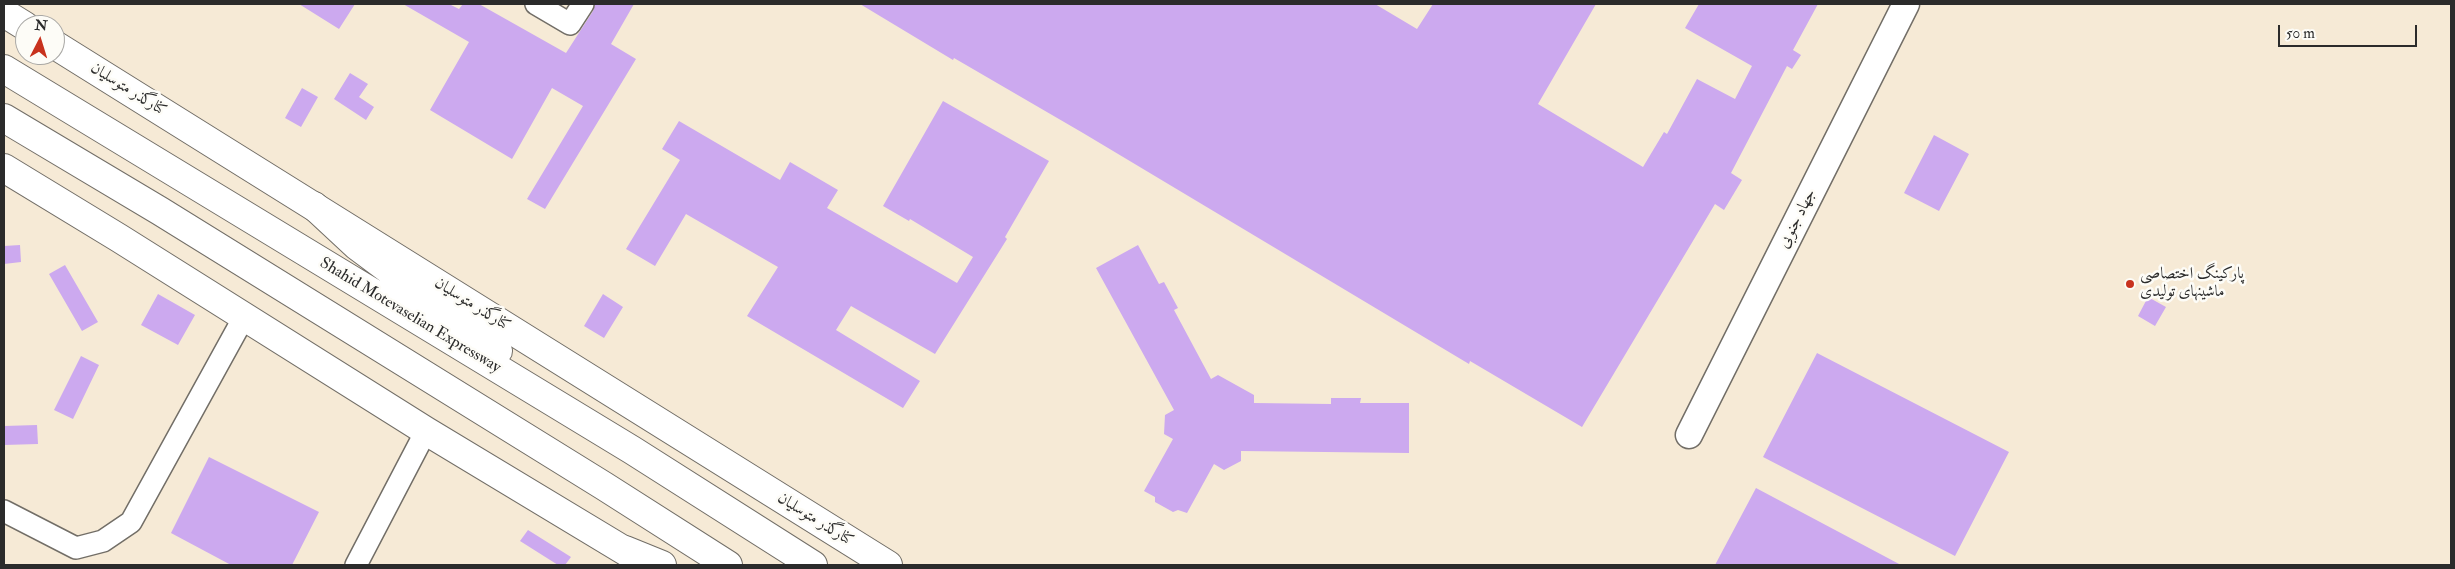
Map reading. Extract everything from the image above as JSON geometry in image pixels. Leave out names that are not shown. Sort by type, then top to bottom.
[{"type":"main road","points":[[4,13],[15,20]]},
{"type":"main road","name":"کنارگذر متوسلیان","points":[[65,51],[888,565]]},
{"type":"main road","name":"Shahid Motevaselian Expressway","points":[[4,69],[632,450],[813,565]]},
{"type":"main road","points":[[4,118],[168,216],[588,475],[728,565]]},
{"type":"main road","points":[[4,168],[426,431],[650,565]]},
{"type":"main road","points":[[314,206],[357,246],[632,450]]},
{"type":"main road","points":[[625,550],[662,565]]},
{"type":"street","points":[[536,4],[570,24],[583,4]]},
{"type":"street","name":"جهاد جنوبی","points":[[1689,435],[1906,4]]},
{"type":"street","points":[[4,511],[76,548],[103,541],[130,522],[244,317]]},
{"type":"street","points":[[356,565],[426,431]]},
{"type":"building","points":[[299,4],[355,4],[339,29]]},
{"type":"building","points":[[403,4],[449,4],[459,9],[463,4],[479,4],[566,53],[593,11],[595,4],[634,4],[611,44],[636,59],[545,209],[527,199],[583,106],[552,88],[512,159],[430,110],[469,42]]},
{"type":"building","points":[[860,4],[1375,4],[1417,29],[1433,4],[1596,4],[1538,104],[1643,167],[1664,132],[1667,134],[1697,79],[1735,99],[1752,66],[1685,28],[1699,4],[1818,4],[1793,50],[1801,55],[1792,69],[1787,66],[1731,173],[1742,180],[1724,210],[1715,204],[1582,427],[1470,361],[1469,364],[1083,133],[954,58],[953,60]]},
{"type":"building","points":[[350,73],[368,84],[359,97],[374,107],[366,120],[334,99]]},
{"type":"building","points":[[302,88],[318,97],[301,127],[285,118]]},
{"type":"building","points":[[943,101],[1049,161],[1005,237],[1007,239],[935,354],[851,306],[836,330],[920,381],[903,408],[747,316],[778,267],[686,214],[655,266],[626,249],[680,160],[662,149],[679,121],[780,180],[790,162],[838,190],[827,208],[957,283],[973,257],[910,219],[909,221],[883,206]]},
{"type":"building","points":[[1934,135],[1969,154],[1939,211],[1904,193]]},
{"type":"building","points":[[20,245],[21,262],[4,264],[4,246]]},
{"type":"building","points":[[1138,245],[1159,284],[1164,282],[1178,308],[1174,310],[1211,379],[1218,375],[1254,395],[1254,403],[1331,404],[1331,398],[1361,398],[1360,403],[1409,403],[1409,453],[1241,451],[1241,461],[1224,470],[1214,464],[1187,513],[1178,510],[1173,512],[1155,502],[1155,497],[1144,491],[1173,439],[1164,434],[1165,415],[1174,410],[1096,268]]},
{"type":"building","points":[[65,265],[98,322],[82,331],[49,274]]},
{"type":"building","points":[[158,294],[195,315],[178,345],[141,325]]},
{"type":"building","points":[[603,294],[623,307],[604,338],[584,326]]},
{"type":"building","points":[[2148,297],[2166,307],[2155,326],[2138,316]]},
{"type":"building","points":[[1817,353],[2009,452],[1955,556],[1763,457]]},
{"type":"building","points":[[81,356],[99,365],[73,419],[54,410]]},
{"type":"building","points":[[37,425],[38,444],[4,445],[4,426]]},
{"type":"building","points":[[209,457],[319,512],[292,565],[231,565],[171,533]]},
{"type":"building","points":[[1756,488],[1901,565],[1715,565]]},
{"type":"building","points":[[528,530],[571,557],[565,565],[558,565],[520,541]]},
{"type":"place","name":"پارکینگ اختصاصی ماشینهای تولیدی","points":[[2130,284]]}]
